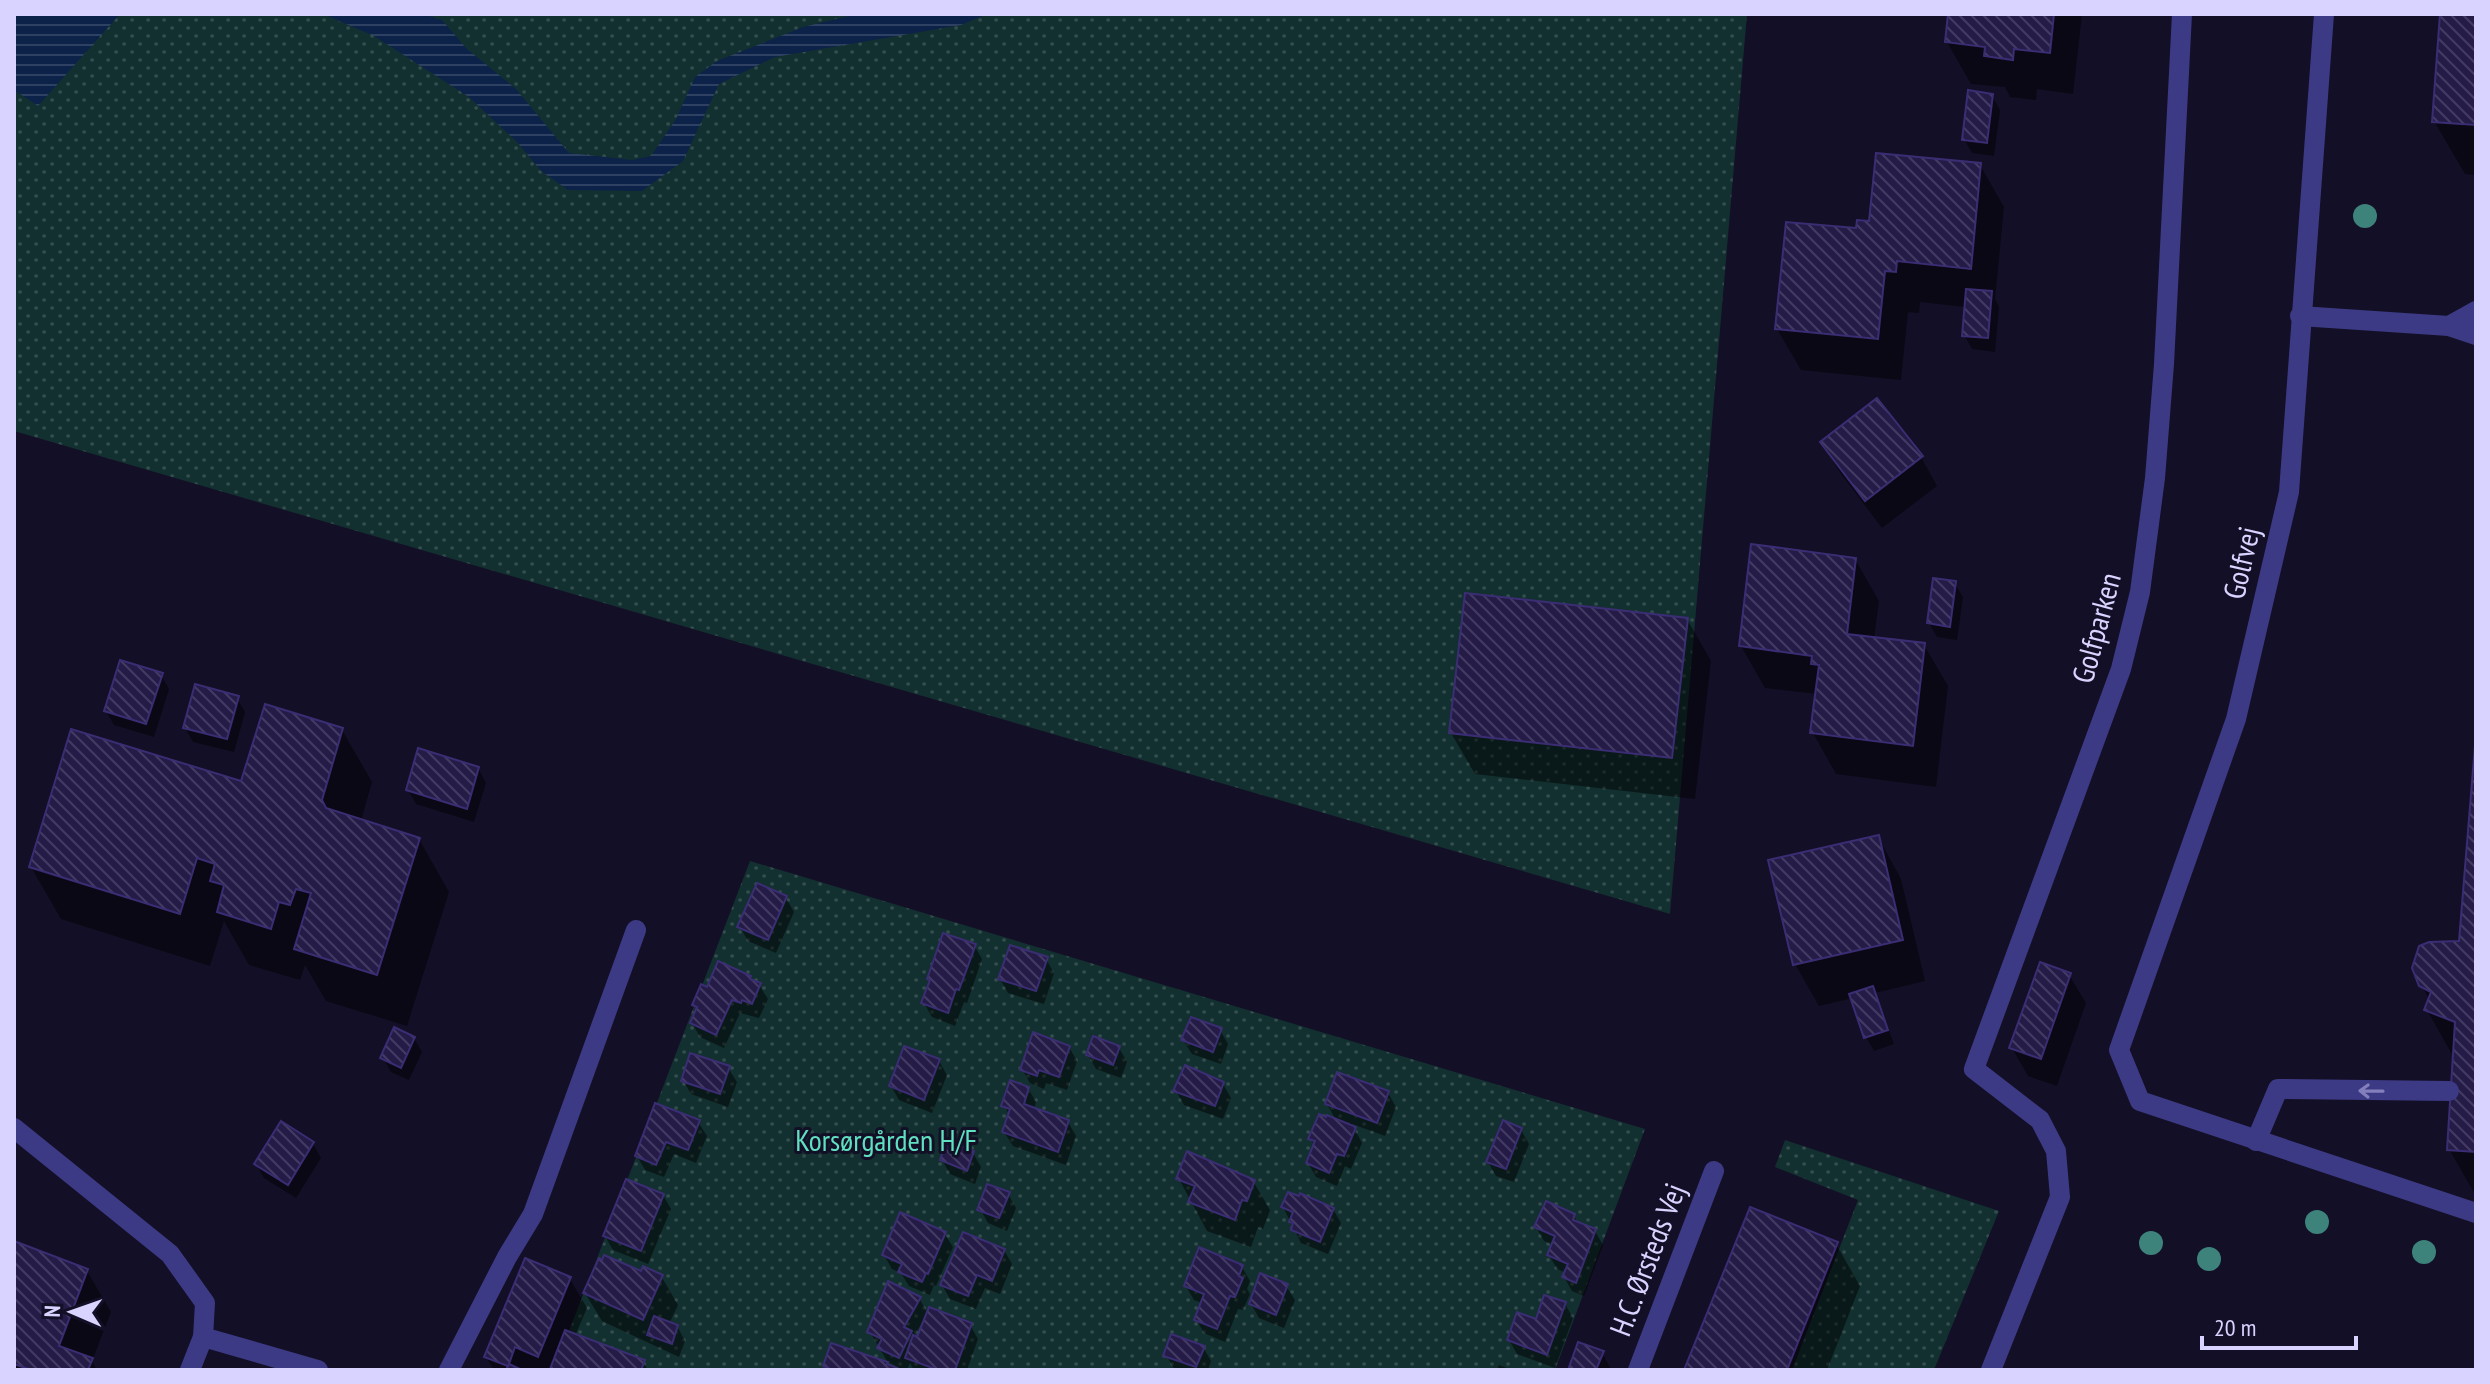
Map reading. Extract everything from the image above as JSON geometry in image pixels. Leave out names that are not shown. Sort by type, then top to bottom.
[{"type":"street","name":"Golfparken","points":[[1991,1370],[2060,1197],[2056,1151],[2040,1120],[1974,1069],[2121,669],[2140,592],[2155,478],[2164,364],[2182,14]]},
{"type":"street","name":"Golfvej","points":[[2256,1141],[2140,1101],[2119,1050],[2236,719],[2289,492],[2324,14]]},
{"type":"street","points":[[2449,326],[2476,311]]},
{"type":"street","points":[[2300,316],[2449,326],[2476,335]]},
{"type":"street","points":[[449,1370],[507,1257],[533,1214],[636,930]]},
{"type":"street","points":[[2449,1091],[2278,1089],[2256,1141],[2476,1213]]},
{"type":"street","points":[[14,1128],[170,1254],[205,1303],[203,1337],[190,1370]]},
{"type":"street","name":"H.C. Ørsteds Vej","points":[[1638,1370],[1714,1171]]},
{"type":"street","points":[[203,1337],[318,1370]]},
{"type":"green space","points":[[14,14],[1747,14],[1670,914],[14,431]]},
{"type":"green space","name":"Korsørgården H/F","points":[[750,861],[1645,1129],[1555,1370],[554,1370]]},
{"type":"green space","points":[[1785,1140],[1999,1211],[1934,1370],[1792,1370],[1858,1200],[1775,1167]]},
{"type":"water","points":[[14,14],[120,14],[38,106],[14,90]]},
{"type":"water","points":[[323,14],[423,14],[442,20],[466,48],[516,89],[569,153],[632,160],[651,156],[676,119],[695,77],[717,61],[803,27],[849,16],[987,14],[961,25],[775,57],[719,84],[683,161],[642,191],[568,190],[541,171],[518,143],[469,97],[374,36]]},
{"type":"building","points":[[1948,14],[2054,14],[2050,53],[2014,49],[2013,60],[1984,56],[1985,47],[1945,42]]},
{"type":"building","points":[[2440,14],[2476,14],[2476,125],[2432,122]]},
{"type":"building","points":[[1968,90],[1993,94],[1987,143],[1962,140]]},
{"type":"building","points":[[1876,153],[1981,163],[1971,269],[1897,261],[1896,272],[1885,271],[1878,339],[1775,329],[1786,222],[1856,228],[1857,220],[1869,221]]},
{"type":"building","points":[[1966,289],[1992,291],[1988,338],[1962,336]]},
{"type":"building","points":[[1877,398],[1923,456],[1865,501],[1820,442]]},
{"type":"building","points":[[1751,544],[1856,558],[1847,634],[1925,643],[1913,746],[1810,733],[1819,665],[1811,664],[1812,656],[1739,646]]},
{"type":"building","points":[[1933,578],[1956,581],[1950,627],[1927,623]]},
{"type":"building","points":[[1465,593],[1688,618],[1672,758],[1449,733]]},
{"type":"building","points":[[120,660],[163,673],[146,724],[104,711]]},
{"type":"building","points":[[195,684],[239,696],[227,739],[183,728]]},
{"type":"building","points":[[265,704],[343,728],[322,800],[326,808],[420,838],[377,975],[294,949],[311,893],[296,889],[290,905],[279,902],[271,929],[217,912],[224,885],[210,881],[215,864],[197,858],[180,914],[29,867],[71,729],[241,781]]},
{"type":"building","points":[[2476,733],[2476,1152],[2447,1150],[2455,1022],[2424,1010],[2431,992],[2419,986],[2412,968],[2419,946],[2429,942],[2459,941]]},
{"type":"building","points":[[418,748],[479,767],[467,809],[406,790]]},
{"type":"building","points":[[1879,835],[1903,940],[1793,965],[1768,860]]},
{"type":"building","points":[[757,883],[787,896],[768,940],[737,927]]},
{"type":"building","points":[[943,933],[976,944],[948,1013],[921,1003]]},
{"type":"building","points":[[1010,945],[1048,957],[1036,991],[998,979]]},
{"type":"building","points":[[718,961],[761,983],[752,1004],[732,1000],[716,1035],[690,1023],[697,1007],[692,1005],[701,984],[707,987]]},
{"type":"building","points":[[2040,962],[2071,973],[2041,1059],[2009,1048]]},
{"type":"building","points":[[1873,986],[1888,1030],[1864,1038],[1849,994]]},
{"type":"building","points":[[1191,1017],[1222,1028],[1213,1052],[1181,1040]]},
{"type":"building","points":[[394,1027],[415,1037],[401,1068],[380,1058]]},
{"type":"building","points":[[1033,1032],[1070,1046],[1059,1077],[1039,1070],[1037,1076],[1020,1070]]},
{"type":"building","points":[[1093,1036],[1120,1046],[1113,1065],[1086,1055]]},
{"type":"building","points":[[904,1046],[940,1059],[924,1100],[889,1086]]},
{"type":"building","points":[[690,1053],[730,1066],[720,1094],[681,1081]]},
{"type":"building","points":[[1185,1065],[1224,1082],[1215,1106],[1173,1091]]},
{"type":"building","points":[[1337,1072],[1389,1091],[1377,1123],[1325,1104]]},
{"type":"building","points":[[1010,1080],[1029,1087],[1024,1104],[1069,1120],[1058,1152],[1002,1132],[1010,1109],[1001,1106]]},
{"type":"building","points":[[655,1103],[700,1120],[688,1150],[666,1142],[656,1165],[635,1156]]},
{"type":"building","points":[[1319,1114],[1356,1127],[1344,1156],[1337,1154],[1329,1173],[1306,1163],[1315,1141],[1308,1139]]},
{"type":"building","points":[[1503,1120],[1522,1128],[1506,1169],[1486,1162]]},
{"type":"building","points":[[281,1121],[314,1142],[288,1185],[254,1164]]},
{"type":"building","points":[[947,1140],[974,1151],[967,1171],[940,1160]]},
{"type":"building","points":[[1187,1151],[1255,1180],[1247,1201],[1242,1200],[1235,1220],[1188,1202],[1195,1186],[1176,1179]]},
{"type":"building","points":[[626,1179],[664,1194],[641,1251],[603,1236]]},
{"type":"building","points":[[987,1184],[1010,1192],[999,1218],[977,1210]]},
{"type":"building","points":[[1288,1192],[1299,1196],[1300,1193],[1334,1208],[1320,1242],[1291,1230],[1293,1223],[1289,1222],[1293,1212],[1281,1207]]},
{"type":"building","points":[[1546,1201],[1575,1214],[1573,1220],[1596,1229],[1576,1283],[1562,1277],[1568,1264],[1547,1255],[1555,1236],[1534,1227]]},
{"type":"building","points":[[1750,1207],[1838,1242],[1787,1370],[1684,1370]]},
{"type":"building","points":[[900,1212],[946,1232],[922,1282],[898,1272],[902,1264],[882,1255]]},
{"type":"building","points":[[963,1232],[1005,1249],[992,1281],[977,1275],[968,1296],[940,1285]]},
{"type":"building","points":[[14,1241],[88,1269],[59,1346],[93,1358],[88,1370],[31,1370],[14,1364]]},
{"type":"building","points":[[1199,1247],[1243,1265],[1239,1276],[1243,1278],[1235,1297],[1230,1296],[1217,1329],[1194,1320],[1204,1294],[1184,1286]]},
{"type":"building","points":[[604,1255],[641,1271],[643,1266],[663,1275],[643,1320],[583,1293],[599,1258],[602,1260]]},
{"type":"building","points":[[525,1258],[571,1277],[538,1357],[515,1347],[509,1364],[522,1370],[506,1370],[508,1366],[484,1357]]},
{"type":"building","points":[[1260,1273],[1288,1284],[1276,1315],[1249,1304]]},
{"type":"building","points":[[888,1281],[921,1297],[904,1327],[912,1331],[899,1358],[877,1348],[882,1339],[867,1332]]},
{"type":"building","points":[[1544,1295],[1566,1302],[1547,1355],[1507,1340],[1517,1312],[1536,1319]]},
{"type":"building","points":[[929,1307],[972,1323],[955,1370],[938,1370],[905,1358],[913,1335],[917,1337]]},
{"type":"building","points":[[654,1316],[678,1325],[672,1344],[647,1335]]},
{"type":"building","points":[[565,1330],[645,1360],[641,1370],[550,1369]]},
{"type":"building","points":[[1171,1334],[1205,1346],[1196,1367],[1163,1356]]},
{"type":"building","points":[[1578,1342],[1604,1351],[1596,1370],[1568,1370]]},
{"type":"building","points":[[831,1343],[888,1362],[897,1368],[833,1370],[823,1366]]}]
